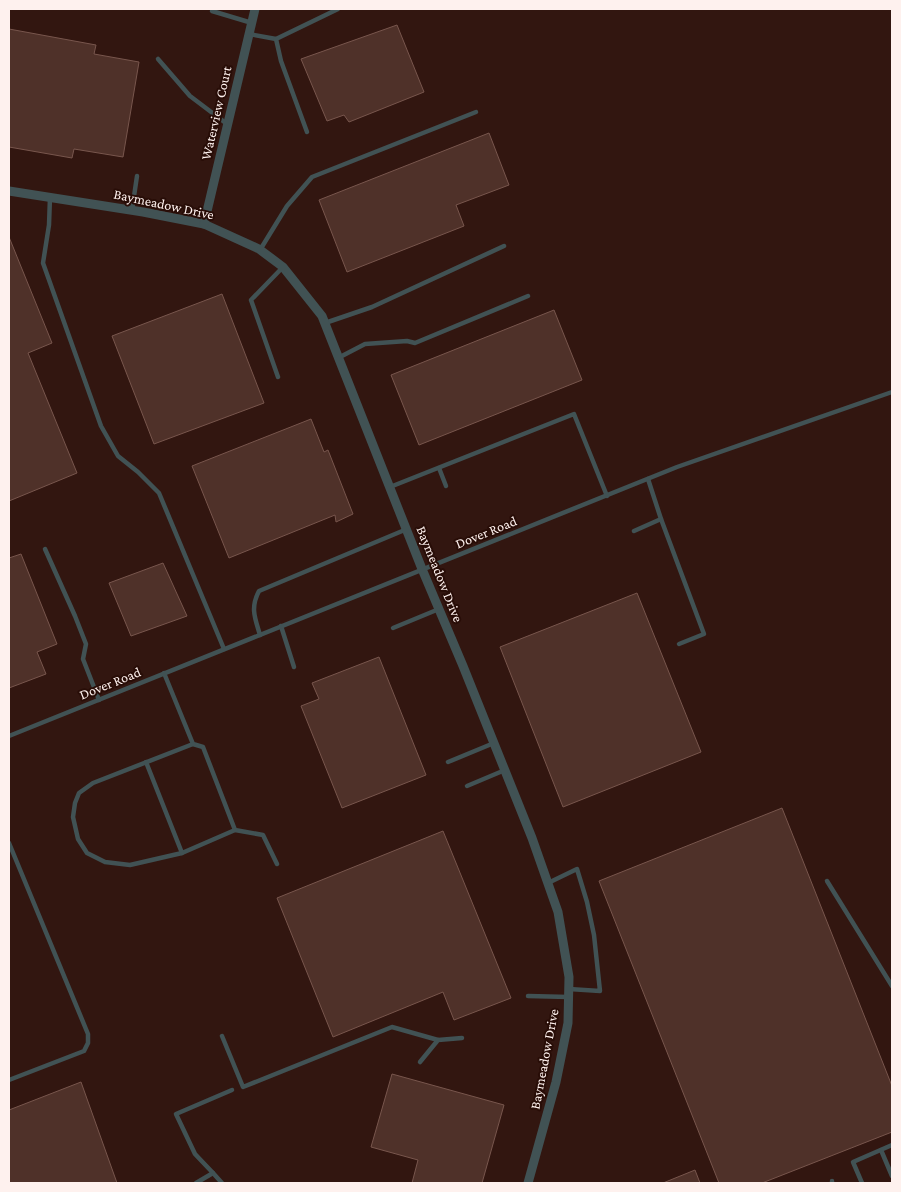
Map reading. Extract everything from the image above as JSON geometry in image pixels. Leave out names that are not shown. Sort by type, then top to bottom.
[{"type":"street","name":"Waterview Court","points":[[204,224],[255,9]]},
{"type":"street","name":"Baymeadow Drive","points":[[9,191],[132,210],[204,224],[238,238],[260,250],[283,267],[326,323],[406,529],[532,838],[558,912],[569,977],[568,1023],[556,1082],[528,1183]]},
{"type":"lane","points":[[213,9],[212,11],[252,23]]},
{"type":"lane","points":[[250,34],[276,39],[338,9]]},
{"type":"lane","points":[[276,39],[280,61],[307,132]]},
{"type":"lane","points":[[158,59],[190,96],[228,124]]},
{"type":"lane","points":[[260,250],[287,206],[312,177],[476,112]]},
{"type":"lane","points":[[132,210],[137,176]]},
{"type":"lane","points":[[50,197],[50,225],[43,263],[101,426],[118,456],[138,472],[159,493],[224,649]]},
{"type":"lane","points":[[326,323],[372,306],[504,246]]},
{"type":"lane","points":[[278,376],[250,300],[283,267]]},
{"type":"lane","points":[[340,357],[365,344],[407,341],[415,343],[528,296]]},
{"type":"lane","name":"Dover Road","points":[[9,736],[648,479],[892,392]]},
{"type":"lane","points":[[390,487],[574,414],[607,496]]},
{"type":"lane","points":[[439,468],[446,486]]},
{"type":"lane","points":[[648,479],[704,634],[679,644]]},
{"type":"lane","points":[[634,531],[661,519]]},
{"type":"lane","points":[[260,635],[254,616],[254,600],[259,591],[406,529]]},
{"type":"lane","points":[[45,549],[86,644],[83,659],[99,700]]},
{"type":"lane","points":[[393,628],[439,609]]},
{"type":"lane","points":[[282,626],[294,667]]},
{"type":"lane","points":[[164,674],[193,744]]},
{"type":"lane","points":[[448,762],[494,743]]},
{"type":"lane","points":[[235,830],[203,747],[193,744],[93,783],[79,793],[73,817],[78,839],[88,853],[105,862],[130,865],[182,853],[235,830],[263,835],[277,864]]},
{"type":"lane","points":[[146,762],[182,853]]},
{"type":"lane","points":[[467,786],[505,770]]},
{"type":"lane","points":[[9,843],[88,1034],[88,1043],[84,1051],[9,1080]]},
{"type":"lane","points":[[528,996],[600,991],[594,935],[577,869],[548,883]]},
{"type":"lane","points":[[827,881],[892,986]]},
{"type":"lane","points":[[222,1036],[243,1087],[392,1027],[438,1040],[462,1038]]},
{"type":"lane","points":[[420,1062],[438,1040]]},
{"type":"lane","points":[[222,1183],[195,1154],[176,1114],[232,1090]]},
{"type":"lane","points":[[862,1183],[853,1162],[892,1145]]},
{"type":"lane","points":[[882,1150],[892,1176]]},
{"type":"lane","points":[[196,1183],[213,1173]]},
{"type":"building","points":[[397,25],[424,92],[349,122],[344,115],[327,121],[301,59]]},
{"type":"building","points":[[9,29],[96,45],[94,54],[139,62],[123,157],[74,149],[72,158],[9,147]]},
{"type":"building","points":[[489,133],[509,185],[456,205],[464,226],[347,272],[319,200]]},
{"type":"building","points":[[9,237],[52,343],[28,353],[77,473],[9,501]]},
{"type":"building","points":[[222,294],[264,403],[154,444],[112,336]]},
{"type":"building","points":[[554,310],[582,380],[419,445],[391,375]]},
{"type":"building","points":[[311,419],[324,452],[328,450],[353,514],[336,522],[335,515],[229,558],[192,466]]},
{"type":"building","points":[[21,554],[57,644],[37,652],[46,674],[9,688],[9,558]]},
{"type":"building","points":[[163,563],[187,616],[131,636],[109,583]]},
{"type":"building","points":[[637,593],[701,752],[563,807],[500,647]]},
{"type":"building","points":[[379,657],[426,775],[342,808],[301,706],[319,699],[312,683]]},
{"type":"building","points":[[782,808],[892,1086],[892,1132],[762,1183],[719,1183],[599,881]]},
{"type":"building","points":[[443,831],[511,998],[454,1020],[443,992],[333,1037],[277,898]]},
{"type":"building","points":[[392,1074],[504,1105],[482,1183],[412,1183],[418,1160],[371,1147]]},
{"type":"building","points":[[81,1082],[117,1183],[9,1183],[9,1110]]},
{"type":"building","points":[[695,1170],[700,1183],[663,1183]]}]
